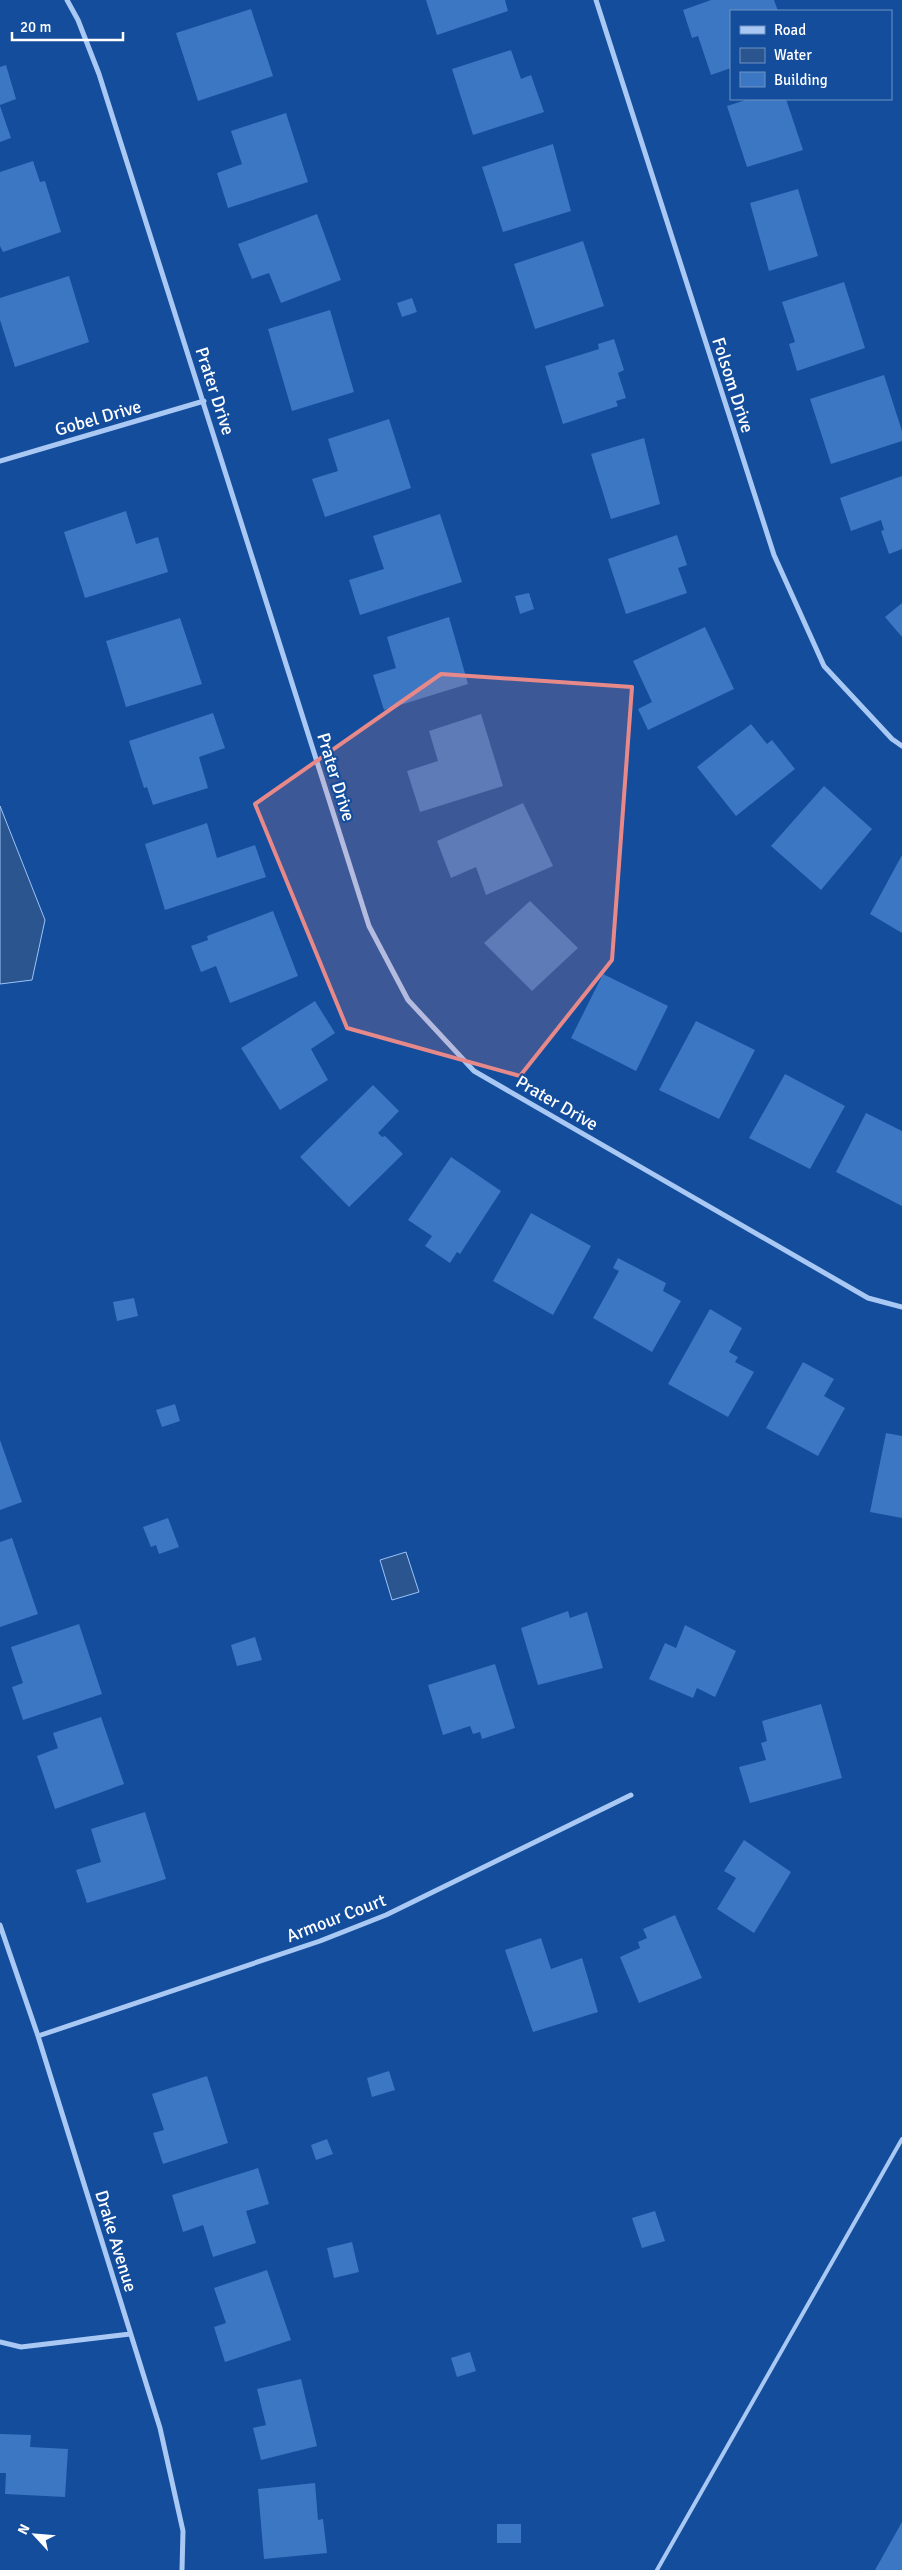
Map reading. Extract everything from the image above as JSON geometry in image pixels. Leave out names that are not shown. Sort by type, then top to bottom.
[{"type":"street","name":"Prater Drive","points":[[67,0],[78,20],[99,74],[369,926],[408,1000],[474,1071],[868,1298],[902,1307]]},
{"type":"street","name":"Folsom Drive","points":[[596,0],[774,555],[824,666],[892,738],[902,746]]},
{"type":"street","name":"Gobel Drive","points":[[0,462],[204,401]]},
{"type":"street","name":"Armour Court","points":[[38,2036],[320,1941],[386,1915],[631,1794]]},
{"type":"street","name":"Drake Avenue","points":[[0,1925],[38,2036],[160,2428],[183,2531],[182,2570]]},
{"type":"street","points":[[0,2342],[21,2347],[130,2334]]},
{"type":"lane","points":[[657,2570],[902,2139]]},
{"type":"highlighted area","points":[[441,674],[632,687],[612,960],[520,1076],[347,1028],[255,804]]},
{"type":"water","points":[[0,806],[45,920],[32,980],[0,984]]},
{"type":"water","points":[[406,1552],[419,1592],[392,1600],[380,1560]]},
{"type":"building","points":[[426,0],[505,0],[508,11],[437,35]]},
{"type":"building","points":[[711,0],[774,0],[778,10],[730,10],[730,68],[711,75],[698,36],[692,38],[683,10]]},
{"type":"building","points":[[251,9],[273,76],[198,101],[176,33]]},
{"type":"building","points":[[511,50],[521,79],[531,75],[544,112],[473,135],[452,69]]},
{"type":"building","points":[[6,65],[16,99],[0,105],[0,67]]},
{"type":"building","points":[[746,100],[786,100],[803,150],[747,167],[727,106]]},
{"type":"building","points":[[0,106],[11,138],[0,142]]},
{"type":"building","points":[[286,113],[308,182],[228,208],[217,173],[242,164],[231,131]]},
{"type":"building","points":[[553,144],[571,211],[503,232],[482,167]]},
{"type":"building","points":[[33,161],[40,182],[45,181],[61,232],[3,252],[0,246],[0,172]]},
{"type":"building","points":[[798,189],[818,256],[769,271],[750,203]]},
{"type":"building","points":[[317,214],[341,280],[281,303],[269,273],[252,279],[238,244]]},
{"type":"building","points":[[583,241],[604,306],[535,329],[514,264]]},
{"type":"building","points":[[69,276],[89,342],[15,367],[0,320],[0,298]]},
{"type":"building","points":[[844,282],[865,348],[797,371],[789,344],[795,342],[782,302]]},
{"type":"building","points":[[412,298],[417,312],[402,317],[397,303]]},
{"type":"building","points":[[330,310],[354,392],[292,411],[268,329]]},
{"type":"building","points":[[614,339],[624,370],[618,373],[626,398],[616,401],[618,406],[563,424],[545,366],[599,349],[598,344]]},
{"type":"building","points":[[884,375],[902,431],[902,441],[831,464],[810,399]]},
{"type":"building","points":[[389,419],[411,488],[325,517],[312,479],[338,471],[328,439]]},
{"type":"building","points":[[644,438],[660,504],[611,519],[591,454]]},
{"type":"building","points":[[902,476],[902,549],[889,554],[881,531],[884,530],[881,520],[851,531],[840,498]]},
{"type":"building","points":[[126,511],[136,544],[158,537],[168,572],[85,598],[64,532]]},
{"type":"building","points":[[440,514],[462,582],[360,615],[349,580],[384,569],[373,536]]},
{"type":"building","points":[[677,535],[687,565],[678,568],[687,593],[626,614],[608,559]]},
{"type":"building","points":[[529,593],[534,609],[520,614],[515,596]]},
{"type":"building","points":[[902,603],[902,637],[885,617]]},
{"type":"building","points":[[449,617],[468,684],[384,710],[373,675],[396,668],[387,637]]},
{"type":"building","points":[[180,618],[202,684],[126,707],[106,641]]},
{"type":"building","points":[[705,627],[734,689],[648,730],[638,709],[652,702],[633,661]]},
{"type":"building","points":[[213,713],[225,748],[199,757],[208,788],[153,805],[147,787],[144,788],[129,741]]},
{"type":"building","points":[[481,714],[503,786],[420,812],[407,771],[438,761],[429,731]]},
{"type":"building","points":[[751,724],[767,744],[772,740],[795,769],[736,816],[697,767]]},
{"type":"building","points":[[824,786],[872,829],[821,890],[771,846]]},
{"type":"building","points":[[523,803],[553,866],[486,895],[476,867],[451,878],[437,841]]},
{"type":"building","points":[[207,823],[217,858],[255,845],[266,877],[165,910],[145,844]]},
{"type":"building","points":[[902,855],[902,933],[870,914]]},
{"type":"building","points":[[530,901],[578,948],[532,991],[484,943]]},
{"type":"building","points":[[273,911],[298,976],[230,1003],[216,966],[201,972],[191,946],[208,940],[207,936]]},
{"type":"building","points":[[603,974],[668,1006],[636,1071],[571,1038]]},
{"type":"building","points":[[315,1001],[335,1033],[311,1049],[328,1080],[280,1110],[241,1048]]},
{"type":"building","points":[[696,1021],[755,1050],[719,1119],[659,1090]]},
{"type":"building","points":[[785,1074],[845,1106],[810,1169],[749,1138]]},
{"type":"building","points":[[373,1085],[399,1111],[378,1133],[382,1137],[385,1136],[403,1154],[349,1207],[300,1157]]},
{"type":"building","points":[[866,1113],[902,1131],[902,1206],[836,1172]]},
{"type":"building","points":[[451,1157],[501,1191],[460,1254],[457,1252],[450,1263],[425,1246],[432,1236],[408,1220]]},
{"type":"building","points":[[531,1213],[591,1246],[553,1315],[493,1281]]},
{"type":"building","points":[[618,1258],[666,1283],[663,1291],[681,1301],[652,1352],[593,1318],[619,1271],[613,1268]]},
{"type":"building","points":[[134,1298],[138,1316],[117,1321],[113,1302]]},
{"type":"building","points":[[710,1309],[742,1328],[729,1352],[738,1357],[735,1362],[754,1372],[728,1417],[668,1384]]},
{"type":"building","points":[[803,1362],[834,1379],[824,1396],[845,1408],[818,1456],[766,1428]]},
{"type":"building","points":[[175,1404],[180,1421],[162,1427],[156,1410]]},
{"type":"building","points":[[886,1433],[902,1436],[902,1518],[870,1512]]},
{"type":"building","points":[[0,1440],[22,1502],[0,1510]]},
{"type":"building","points":[[168,1518],[179,1547],[159,1554],[156,1545],[151,1547],[143,1527]]},
{"type":"building","points":[[12,1538],[38,1614],[0,1627],[0,1542]]},
{"type":"building","points":[[568,1611],[570,1618],[587,1612],[603,1668],[538,1685],[521,1628]]},
{"type":"building","points":[[79,1624],[102,1694],[23,1720],[12,1687],[23,1683],[11,1647]]},
{"type":"building","points":[[685,1625],[736,1651],[715,1697],[697,1688],[693,1698],[649,1679],[665,1643],[676,1648]]},
{"type":"building","points":[[255,1637],[262,1660],[237,1666],[231,1645]]},
{"type":"building","points":[[495,1664],[515,1728],[482,1739],[480,1732],[473,1734],[470,1726],[443,1735],[428,1685]]},
{"type":"building","points":[[821,1704],[842,1778],[750,1803],[739,1767],[766,1760],[761,1743],[767,1741],[762,1721]]},
{"type":"building","points":[[101,1717],[124,1784],[55,1809],[37,1756],[58,1748],[53,1733]]},
{"type":"building","points":[[145,1812],[166,1879],[87,1903],[76,1870],[101,1862],[91,1829]]},
{"type":"building","points":[[744,1840],[791,1872],[754,1933],[717,1909],[736,1878],[724,1871]]},
{"type":"building","points":[[675,1915],[702,1978],[639,2003],[620,1957],[640,1948],[638,1942],[647,1938],[643,1929]]},
{"type":"building","points":[[541,1938],[551,1969],[582,1958],[598,2012],[533,2032],[505,1950]]},
{"type":"building","points":[[389,2071],[395,2090],[372,2097],[367,2078]]},
{"type":"building","points":[[207,2076],[228,2143],[163,2164],[153,2133],[164,2130],[152,2094]]},
{"type":"building","points":[[327,2139],[333,2154],[316,2160],[311,2145]]},
{"type":"building","points":[[258,2168],[269,2204],[246,2211],[256,2243],[213,2257],[203,2225],[183,2232],[172,2195]]},
{"type":"building","points":[[655,2211],[665,2241],[642,2248],[632,2218]]},
{"type":"building","points":[[352,2242],[359,2272],[334,2278],[327,2248]]},
{"type":"building","points":[[267,2270],[291,2340],[225,2362],[214,2327],[226,2323],[214,2288]]},
{"type":"building","points":[[470,2352],[476,2371],[457,2377],[451,2358]]},
{"type":"building","points":[[301,2379],[317,2446],[261,2460],[253,2428],[266,2425],[257,2389]]},
{"type":"building","points":[[0,2434],[31,2435],[30,2447],[68,2449],[65,2497],[5,2494],[6,2473],[0,2473]]},
{"type":"building","points":[[315,2483],[318,2520],[323,2519],[327,2553],[264,2559],[258,2489]]},
{"type":"building","points":[[902,2522],[902,2570],[875,2570]]},
{"type":"building","points":[[497,2524],[521,2524],[521,2543],[497,2543]]}]
